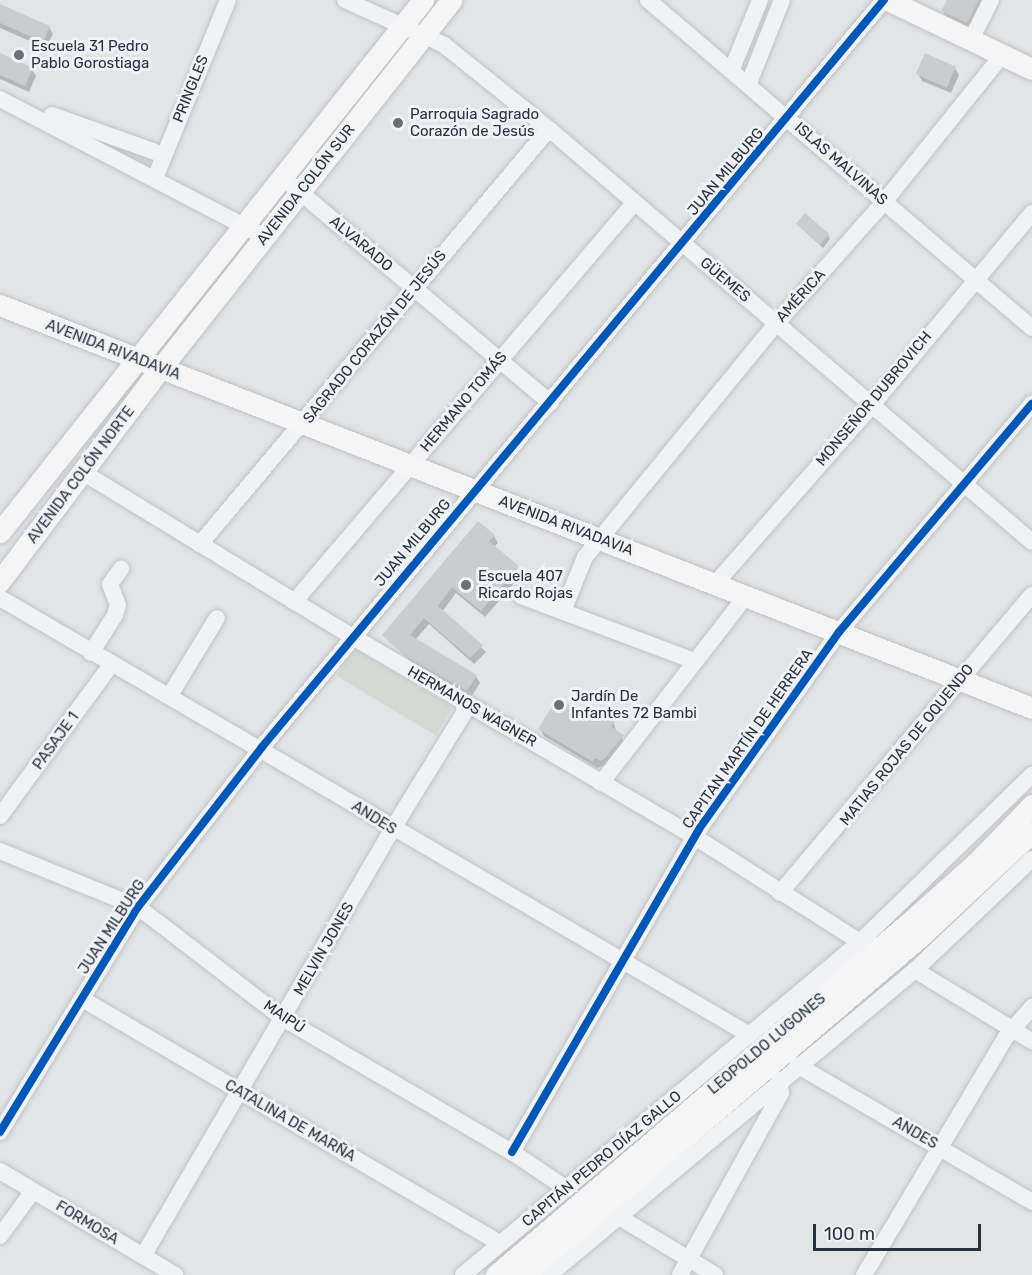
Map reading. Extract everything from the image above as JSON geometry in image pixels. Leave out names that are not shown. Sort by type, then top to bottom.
[{"type":"main road","name":"AVENIDA COLÓN SUR","points":[[135,360],[242,223],[282,177],[423,0]]},
{"type":"main road","name":"AVENIDA COLÓN SUR","points":[[160,369],[451,0]]},
{"type":"main road","points":[[886,0],[1032,69]]},
{"type":"main road","name":"AVENIDA RIVADAVIA","points":[[0,305],[135,360],[305,424],[1032,708]]},
{"type":"main road","name":"AVENIDA COLÓN NORTE","points":[[0,532],[135,360]]},
{"type":"main road","name":"AVENIDA COLÓN NORTE","points":[[0,581],[84,473],[160,369]]},
{"type":"main road","name":"LEOPOLDO LUGONES","points":[[496,1275],[905,926],[976,863],[1032,805]]},
{"type":"main road","name":"LEOPOLDO LUGONES","points":[[524,1275],[922,935],[1032,832]]},
{"type":"street","name":"PRINGLES","points":[[155,178],[228,0]]},
{"type":"street","name":"GÜEMES","points":[[345,0],[444,45],[549,129],[1032,542]]},
{"type":"street","name":"ISLAS MALVINAS","points":[[648,0],[749,83],[1032,328]]},
{"type":"street","points":[[732,69],[760,0]]},
{"type":"street","points":[[749,83],[782,0]]},
{"type":"street","name":"JUAN MILBURG","points":[[0,1132],[138,908],[262,747],[474,490],[550,404],[886,0]]},
{"type":"street","points":[[972,40],[991,0]]},
{"type":"street","name":"AMÉRICA","points":[[601,539],[776,324],[884,202],[1002,55]]},
{"type":"street","points":[[4,101],[164,155]]},
{"type":"street","points":[[4,101],[265,237]]},
{"type":"street","name":"SAGRADO CORAZÓN DE JESÚS","points":[[200,544],[305,424],[413,288],[549,129]]},
{"type":"street","name":"ALVARADO","points":[[282,177],[550,404]]},
{"type":"street","name":"HERMANO TOMÁS","points":[[294,602],[634,202]]},
{"type":"street","name":"MONSEÑOR DUBROVICH","points":[[715,584],[872,405],[1032,213]]},
{"type":"street","name":"CAPITAN MARTÍN DE HERRERA","points":[[512,1152],[694,837],[838,632],[1032,404]]},
{"type":"street","name":"HERMANOS WAGNER","points":[[84,473],[294,602],[694,837],[860,942]]},
{"type":"street","points":[[563,611],[585,557],[601,539]]},
{"type":"street","points":[[91,653],[115,615],[118,605],[111,584],[121,569]]},
{"type":"street","name":"MATIAS ROJAS DE OQUENDO","points":[[780,893],[1032,595]]},
{"type":"street","points":[[521,596],[695,661]]},
{"type":"street","points":[[601,783],[746,596]]},
{"type":"street","name":"ANDES","points":[[0,598],[111,665],[262,747],[392,830],[624,960],[750,1035]]},
{"type":"street","points":[[170,695],[217,618]]},
{"type":"street","name":"PASAJE 1","points":[[0,816],[111,665]]},
{"type":"street","name":"MELVIN JONES","points":[[143,1256],[242,1093],[392,830],[469,705]]},
{"type":"street","name":"CAPITÁN PEDRO DÍAZ GALLO","points":[[464,1275],[499,1243],[567,1189],[860,942],[1032,775]]},
{"type":"street","name":"MAIPÚ","points":[[0,851],[138,908],[284,1019],[512,1152],[567,1189]]},
{"type":"street","points":[[549,1275],[797,1065],[915,970],[1032,859]]},
{"type":"street","points":[[915,970],[1032,1041]]},
{"type":"street","name":"CATALINA DE MARÑA","points":[[82,999],[499,1243]]},
{"type":"street","points":[[864,1275],[1013,1029],[1032,1007]]},
{"type":"street","name":"ANDES","points":[[797,1065],[1032,1202]]},
{"type":"street","points":[[680,1275],[781,1093],[779,1080]]},
{"type":"street","name":"FORMOSA","points":[[0,1171],[173,1274]]},
{"type":"street","points":[[0,1236],[33,1191]]},
{"type":"street","points":[[619,1217],[715,1275]]},
{"type":"shaded area","points":[[56,120],[153,157],[147,169]]},
{"type":"shaded area","points":[[354,648],[453,707],[436,736],[337,676]]},
{"type":"building","points":[[947,0],[979,0],[967,23],[941,11]]},
{"type":"building","points":[[0,4],[50,26],[43,42],[0,23]]},
{"type":"building","points":[[0,53],[33,68],[25,86],[0,75]]},
{"type":"building","points":[[925,53],[956,67],[947,88],[916,74]]},
{"type":"building","points":[[805,213],[829,234],[820,245],[796,224]]},
{"type":"building","points":[[478,521],[495,535],[489,541],[519,566],[481,611],[452,587],[438,606],[483,645],[470,658],[424,618],[410,635],[477,675],[467,691],[405,656],[382,635]]},
{"type":"building","points":[[557,698],[591,718],[596,709],[615,721],[611,727],[624,735],[601,761],[595,758],[593,762],[538,729]]},
{"type":"cycle path","points":[[0,1132],[138,907],[262,747],[884,0]]},
{"type":"cycle path","points":[[512,1152],[699,829],[839,632],[1032,404]]},
{"type":"place","name":"Escuela 31 Pedro Pablo Gorostiaga","points":[[19,55]]},
{"type":"place","name":"Parroquia Sagrado Corazón de Jesús","points":[[398,123]]},
{"type":"place","name":"Escuela 407 Ricardo Rojas","points":[[466,585]]},
{"type":"place","name":"Jardín De Infantes 72 Bambi","points":[[559,705]]}]
